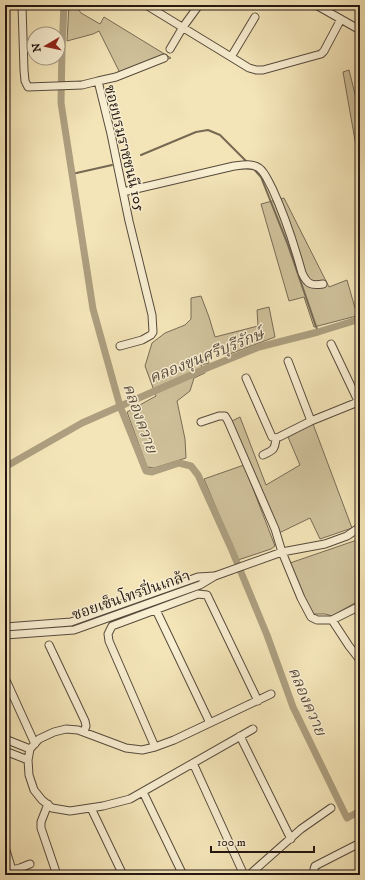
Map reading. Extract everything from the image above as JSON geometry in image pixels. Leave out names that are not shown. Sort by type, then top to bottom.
[{"type":"street","name":"ซอยบรมราชชนนี 105","points":[[22,5],[24,70],[26,85],[28,87],[52,87],[82,85],[98,81],[152,315],[152,335],[142,340],[120,346]]},
{"type":"street","points":[[146,5],[249,68],[256,70],[263,70],[321,54],[341,19]]},
{"type":"street","points":[[170,49],[182,27],[199,5]]},
{"type":"street","points":[[316,5],[360,30]]},
{"type":"street","points":[[231,56],[255,17]]},
{"type":"street","points":[[98,81],[116,77],[164,58]]},
{"type":"street","points":[[123,192],[234,166],[249,165],[258,168],[265,175],[288,224],[305,279],[312,285],[324,284]]},
{"type":"street","points":[[246,378],[272,438],[276,438],[311,421],[359,404],[331,344]]},
{"type":"street","points":[[288,361],[311,421]]},
{"type":"street","points":[[201,422],[219,416],[225,416],[228,421],[275,529],[282,552],[301,598],[311,617],[317,620],[332,620],[360,606]]},
{"type":"street","points":[[263,455],[272,451],[275,447],[276,438]]},
{"type":"street","name":"ซอยเซ็นโทรปิ่นเกล้า","points":[[5,635],[74,630],[200,585],[215,576],[282,552],[325,544],[347,536],[360,527]]},
{"type":"street","name":"ซอยเซ็นโทรปิ่นเกล้า","points":[[5,627],[71,622],[198,576],[215,576]]},
{"type":"street","points":[[155,747],[109,642],[108,634],[112,626],[198,594],[207,595],[258,700]]},
{"type":"street","points":[[156,610],[210,724]]},
{"type":"street","points":[[332,620],[360,660]]},
{"type":"street","points":[[49,645],[85,721],[86,726],[84,732]]},
{"type":"street","points":[[5,678],[35,744]]},
{"type":"street","points":[[253,729],[144,792],[130,799],[103,806],[70,811],[52,808],[42,800],[34,790],[29,776],[28,760],[30,749],[39,739],[54,732],[66,729],[78,730],[126,748],[142,750],[174,740],[272,694]]},
{"type":"street","points":[[240,736],[291,838]]},
{"type":"street","points":[[5,739],[30,749]]},
{"type":"street","points":[[5,751],[28,760]]},
{"type":"street","points":[[193,763],[244,875]]},
{"type":"street","points":[[144,792],[183,875]]},
{"type":"street","points":[[48,804],[41,822],[41,828],[57,875]]},
{"type":"street","points":[[91,808],[123,875]]},
{"type":"street","points":[[249,875],[301,829],[330,808]]},
{"type":"street","points":[[314,875],[315,866],[360,843]]},
{"type":"street","points":[[5,847],[8,863],[13,872],[30,864]]},
{"type":"shaded area","points":[[69,5],[75,5],[81,13],[100,24],[104,17],[171,58],[122,77],[99,31],[67,41]]},
{"type":"shaded area","points":[[349,70],[360,114],[360,169],[343,72]]},
{"type":"shaded area","points":[[284,198],[329,287],[347,280],[355,308],[360,307],[360,315],[314,327],[304,297],[289,301],[261,204]]},
{"type":"shaded area","points":[[201,296],[215,337],[258,326],[257,310],[269,307],[275,337],[227,355],[223,347],[206,352],[209,363],[201,365],[205,373],[194,378],[190,391],[177,401],[185,439],[186,458],[154,468],[147,467],[127,412],[156,396],[145,366],[152,343],[165,333],[185,325],[191,319],[191,298]]},
{"type":"shaded area","points":[[240,417],[266,485],[300,465],[288,437],[313,424],[352,528],[320,539],[310,518],[279,533],[232,421]]},
{"type":"shaded area","points":[[244,465],[275,546],[271,549],[238,560],[204,479]]},
{"type":"shaded area","points":[[357,540],[360,546],[360,600],[332,616],[325,614],[313,614],[302,594],[290,563]]},
{"type":"waterway","name":"คลองควาย","points":[[64,5],[61,103],[93,309],[120,406],[146,471],[152,472],[179,463],[191,466],[198,475],[231,548],[267,635],[293,707],[347,818],[360,811]]},
{"type":"waterway","points":[[141,155],[196,132],[208,130],[220,135],[247,162]]},
{"type":"waterway","points":[[72,174],[112,165]]},
{"type":"waterway","points":[[253,168],[261,177],[288,245],[318,332]]},
{"type":"waterway","name":"คลองขุนศรีบุรีรักษ์","points":[[5,467],[82,423],[207,368],[259,347],[318,332],[360,319]]}]
